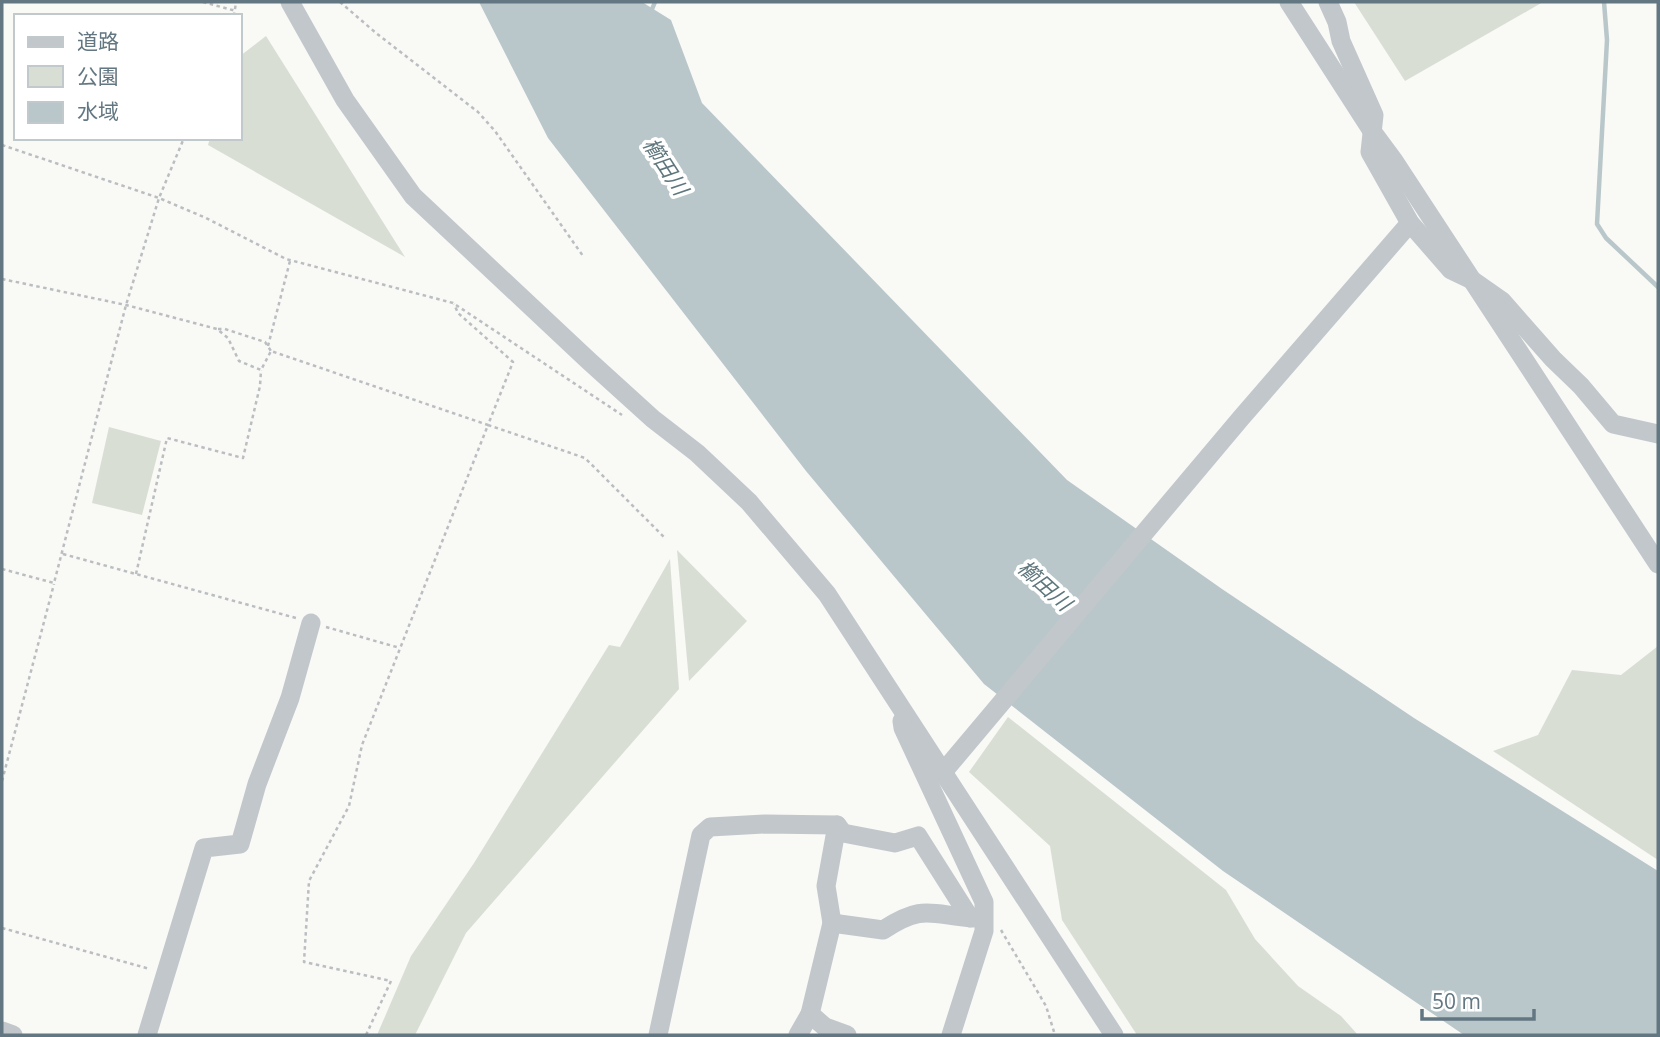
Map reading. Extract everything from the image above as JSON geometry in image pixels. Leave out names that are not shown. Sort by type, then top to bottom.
[{"type":"street","points":[[290,2],[345,100],[413,196],[619,388],[697,453],[749,502],[827,594],[899,702],[949,766],[1114,1035]]},
{"type":"street","points":[[1289,2],[1658,564]]},
{"type":"street","points":[[1328,2],[1337,22],[1341,41],[1374,115],[1370,152],[1410,223],[1451,270],[1472,280],[1502,301],[1613,424],[1658,434]]},
{"type":"street","points":[[949,766],[1194,474],[1410,223]]},
{"type":"street","points":[[147,1035],[204,848],[240,844],[257,784],[290,698],[311,622]]},
{"type":"street","points":[[899,702],[903,728],[984,902],[984,931],[951,1035]]},
{"type":"street","points":[[658,1035],[701,835],[710,827],[765,824],[837,825]]},
{"type":"street","points":[[837,825],[842,833],[895,843],[918,836],[984,920]]},
{"type":"street","points":[[798,1035],[810,1014],[832,923],[826,886],[837,825]]},
{"type":"street","points":[[832,923],[883,930],[904,916],[937,912],[984,920]]},
{"type":"street","points":[[810,1014],[825,1027],[848,1035]]},
{"type":"street","points":[[2,1031],[13,1035]]},
{"type":"path","points":[[203,2],[235,14],[236,2]]},
{"type":"path","points":[[340,2],[478,112],[495,131],[583,256]]},
{"type":"path","points":[[2,781],[126,305],[159,198],[183,140]]},
{"type":"path","points":[[2,145],[159,198],[290,260],[453,303],[624,417]]},
{"type":"path","points":[[268,346],[290,260]]},
{"type":"path","points":[[2,279],[225,329],[265,342],[271,351],[586,458],[666,539]]},
{"type":"path","points":[[366,1035],[391,981],[304,962],[309,881],[349,806],[362,745],[513,362],[458,313],[453,303]]},
{"type":"path","points":[[217,329],[228,338],[239,361],[261,370]]},
{"type":"path","points":[[136,574],[167,438],[243,458],[260,386],[261,370],[271,351]]},
{"type":"path","points":[[63,554],[400,648]]},
{"type":"path","points":[[2,569],[54,583]]},
{"type":"path","points":[[984,920],[1046,1006],[1055,1035]]},
{"type":"path","points":[[2,928],[147,967],[165,977]]},
{"type":"green space","points":[[1354,2],[1543,2],[1405,81]]},
{"type":"green space","points":[[266,36],[405,257],[208,145],[209,140],[242,140],[242,54]]},
{"type":"green space","points":[[109,427],[161,441],[142,515],[92,503]]},
{"type":"green space","points":[[677,550],[747,621],[689,681]]},
{"type":"green space","points":[[670,559],[679,689],[466,933],[415,1035],[377,1035],[411,956],[474,863],[609,645],[620,647]]},
{"type":"green space","points":[[1658,646],[1658,860],[1493,751],[1538,735],[1572,670],[1621,675]]},
{"type":"green space","points":[[1008,717],[1226,890],[1255,939],[1298,986],[1341,1016],[1358,1035],[1137,1035],[1062,920],[1050,846],[969,772]]},
{"type":"water","name":"櫛田川","points":[[479,2],[642,2],[671,20],[702,103],[1067,480],[1222,589],[1414,718],[1658,871],[1658,1035],[1464,1035],[1223,871],[984,684],[806,471],[548,138]]},
{"type":"waterway","points":[[650,14],[655,2]]},
{"type":"waterway","points":[[1604,2],[1607,40],[1597,224],[1606,238],[1658,287]]}]
